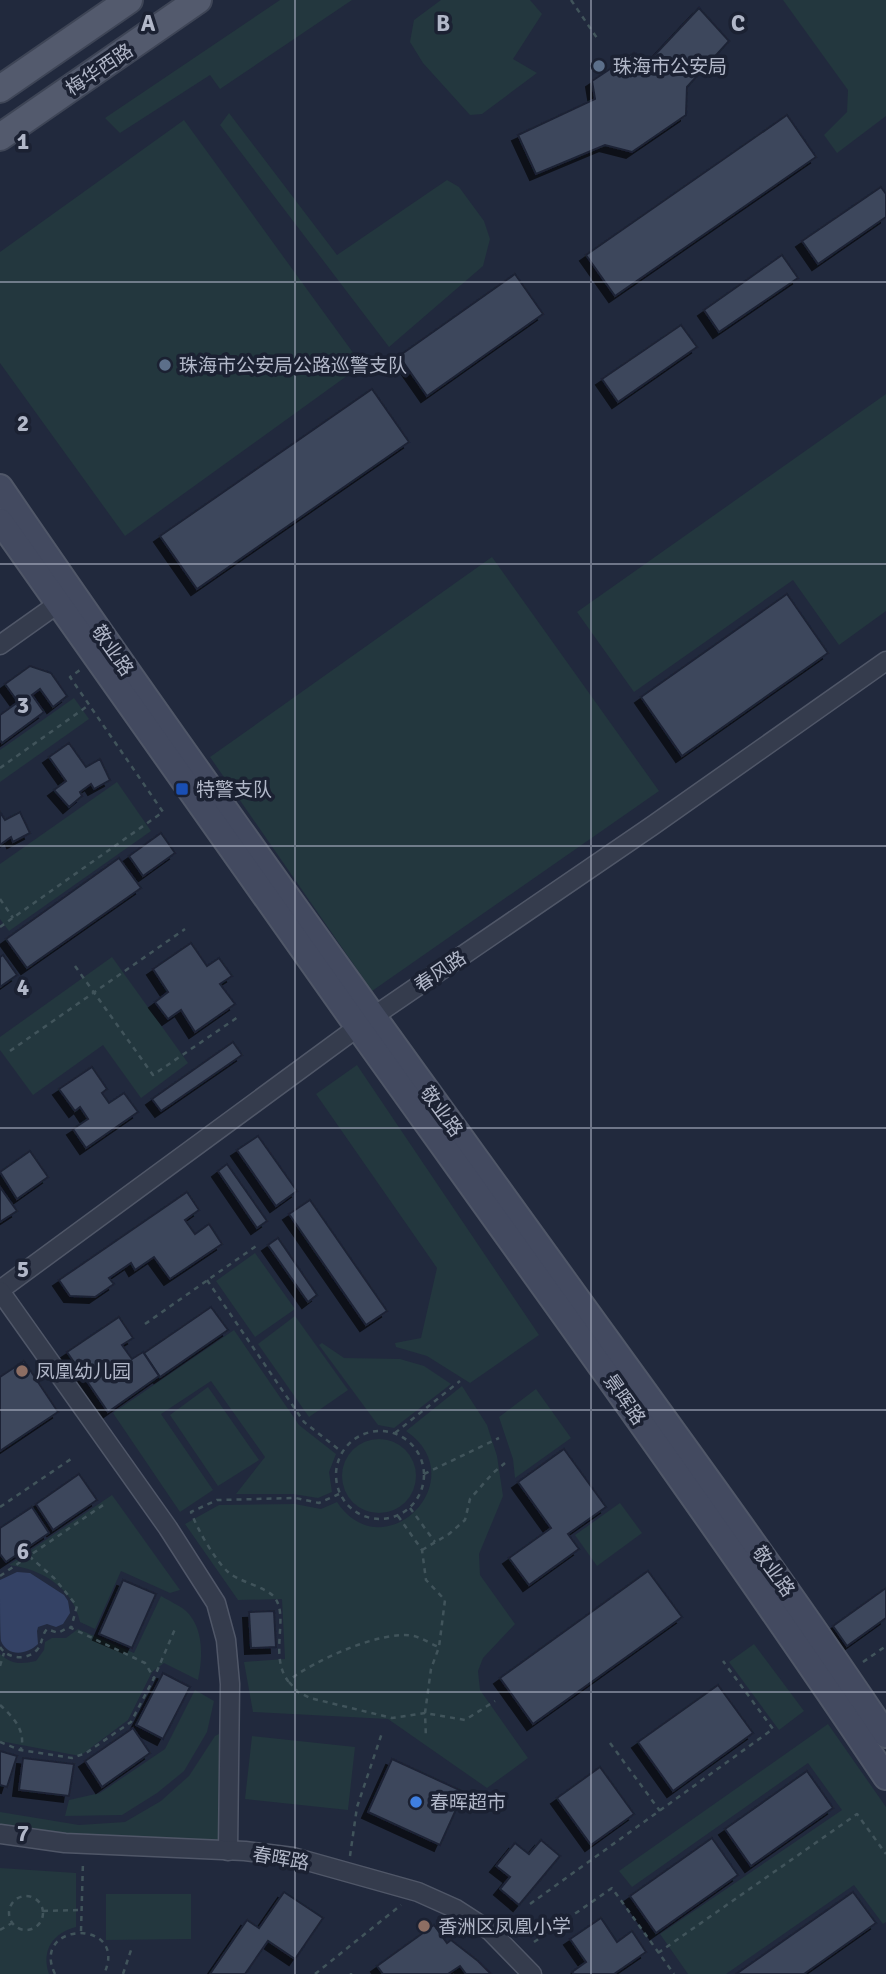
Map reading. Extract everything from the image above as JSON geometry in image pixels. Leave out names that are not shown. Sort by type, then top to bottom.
[{"type":"main road","name":"梅华西路","points":[[0,89],[129,0]]},
{"type":"main road","name":"梅华西路","points":[[0,137],[198,0]]},
{"type":"main road","name":"敬业路","points":[[0,487],[366,1022]]},
{"type":"main road","name":"敬业路","points":[[0,521],[97,658],[806,1616],[886,1735]]},
{"type":"main road","name":"景晖路","points":[[366,1022],[588,1346],[787,1629],[886,1777]]},
{"type":"street","points":[[0,645],[59,603]]},
{"type":"street","name":"春风路","points":[[0,1291],[366,1022],[652,827],[886,662]]},
{"type":"street","points":[[0,1291],[160,1517],[216,1603],[226,1640],[230,1684],[228,1851]]},
{"type":"street","name":"春晖路","points":[[0,1834],[83,1844],[293,1857],[418,1892],[456,1909],[490,1931],[532,1974]]},
{"type":"path","points":[[570,0],[599,41]]},
{"type":"path","points":[[0,927],[163,812],[70,677],[97,658]]},
{"type":"path","points":[[0,768],[89,705]]},
{"type":"path","points":[[0,899],[13,918]]},
{"type":"path","points":[[10,1051],[185,929]]},
{"type":"path","points":[[75,966],[153,1075],[238,1017]]},
{"type":"path","points":[[145,1324],[260,1244]]},
{"type":"path","points":[[207,1280],[304,1422],[342,1452]]},
{"type":"path","points":[[395,1433],[460,1381]]},
{"type":"path","points":[[365,1433],[395,1433],[408,1441],[418,1453],[424,1467],[424,1482],[419,1497],[410,1508],[398,1516],[378,1519],[358,1514],[339,1494],[335,1480],[336,1466],[342,1452],[352,1441],[365,1433]]},
{"type":"path","points":[[424,1474],[499,1437]]},
{"type":"path","points":[[0,1507],[71,1459]]},
{"type":"path","points":[[422,1550],[449,1534],[465,1520],[470,1499],[505,1463]]},
{"type":"path","points":[[339,1494],[318,1503],[296,1498],[217,1500],[191,1512],[195,1523],[228,1572],[274,1596],[279,1608],[279,1653],[282,1672],[288,1681],[298,1692],[310,1698],[392,1718],[425,1713],[465,1720],[495,1700]]},
{"type":"path","points":[[0,1576],[106,1503]]},
{"type":"path","points":[[410,1508],[435,1542]]},
{"type":"path","points":[[398,1516],[422,1550],[426,1580],[445,1600],[439,1647],[431,1669],[425,1713],[426,1738]]},
{"type":"path","points":[[29,1556],[68,1592],[77,1606],[71,1628]]},
{"type":"path","points":[[0,1647],[4,1653],[14,1657],[26,1656],[35,1652],[47,1629],[58,1633],[69,1627],[145,1663],[154,1678]]},
{"type":"path","points":[[0,1742],[20,1749],[72,1758],[86,1753],[131,1722],[175,1629]]},
{"type":"path","points":[[288,1681],[325,1659],[384,1637],[414,1636],[439,1647]]},
{"type":"path","points":[[863,1662],[886,1646]]},
{"type":"path","points":[[0,1666],[4,1653]]},
{"type":"path","points":[[530,1904],[773,1729],[723,1661]]},
{"type":"path","points":[[0,1704],[22,1732],[20,1749]]},
{"type":"path","points":[[347,1873],[357,1807],[382,1733]]},
{"type":"path","points":[[610,1743],[660,1811]]},
{"type":"path","points":[[658,1952],[857,1814],[886,1854]]},
{"type":"path","points":[[81,1931],[83,1844]]},
{"type":"path","points":[[534,1942],[612,1888],[674,1974]]},
{"type":"path","points":[[315,1974],[418,1892]]},
{"type":"path","points":[[23,1896],[38,1901],[43,1911],[41,1922],[32,1930],[21,1930],[12,1923],[9,1913],[13,1902],[23,1896]]},
{"type":"path","points":[[43,1911],[82,1909]]},
{"type":"path","points":[[0,1930],[12,1923]]},
{"type":"path","points":[[55,1974],[51,1961],[57,1943],[63,1937],[81,1931],[98,1938],[104,1945],[108,1963],[104,1974]]},
{"type":"path","points":[[123,1974],[132,1947]]},
{"type":"shaded area","points":[[280,0],[352,0],[220,89],[210,75],[120,133],[105,118]]},
{"type":"shaded area","points":[[441,0],[530,0],[542,14],[513,59],[537,73],[482,114],[470,115],[423,63],[410,42],[414,20]]},
{"type":"shaded area","points":[[783,0],[886,0],[886,116],[837,153],[824,135],[847,112],[848,90]]},
{"type":"shaded area","points":[[229,113],[337,255],[447,180],[459,187],[484,221],[490,239],[483,266],[389,347],[220,125]]},
{"type":"shaded area","points":[[184,120],[362,365],[125,536],[0,363],[0,252]]},
{"type":"shaded area","points":[[886,394],[886,611],[839,645],[793,580],[634,692],[577,612]]},
{"type":"shaded area","points":[[492,557],[659,791],[372,991],[210,757]]},
{"type":"shaded area","points":[[74,698],[89,719],[0,782],[0,750]]},
{"type":"shaded area","points":[[117,782],[151,831],[9,931],[0,919],[0,864]]},
{"type":"shaded area","points":[[112,957],[188,1063],[141,1098],[103,1045],[33,1095],[0,1050],[0,1037]]},
{"type":"shaded area","points":[[357,1065],[539,1335],[470,1383],[427,1356],[396,1347],[395,1343],[421,1338],[437,1268],[316,1094]]},
{"type":"shaded area","points":[[255,1253],[295,1309],[255,1337],[216,1281]]},
{"type":"shaded area","points":[[295,1316],[348,1390],[309,1417],[258,1344]]},
{"type":"shaded area","points":[[234,1330],[299,1425],[336,1454],[329,1472],[332,1492],[318,1498],[293,1494],[236,1494],[265,1457],[211,1381],[161,1414],[213,1490],[180,1512],[113,1413]]},
{"type":"shaded area","points":[[322,1343],[344,1358],[400,1359],[424,1366],[451,1384],[394,1428],[378,1425],[319,1345]]},
{"type":"shaded area","points":[[462,1386],[487,1425],[497,1456],[503,1496],[479,1554],[480,1575],[515,1624],[483,1658],[478,1671],[480,1690],[528,1758],[487,1788],[388,1719],[253,1712],[244,1662],[285,1659],[282,1599],[238,1600],[185,1524],[219,1505],[295,1504],[321,1509],[337,1502],[356,1521],[377,1527],[398,1523],[415,1511],[427,1493],[431,1472],[425,1451],[406,1431]]},
{"type":"shaded area","points":[[208,1387],[259,1460],[218,1486],[170,1415]]},
{"type":"shaded area","points":[[536,1389],[571,1438],[515,1478],[513,1459],[499,1417]]},
{"type":"shaded area","points":[[372,1439],[386,1439],[400,1445],[410,1455],[416,1476],[410,1497],[400,1507],[386,1513],[372,1513],[358,1507],[348,1497],[342,1483],[342,1469],[348,1455],[358,1445]]},
{"type":"shaded area","points":[[112,1495],[180,1590],[170,1593],[121,1571],[95,1629],[80,1622],[71,1599],[54,1582],[33,1571],[9,1565]]},
{"type":"shaded area","points":[[620,1503],[642,1533],[597,1566],[575,1535]]},
{"type":"shaded area","points":[[161,1596],[186,1611],[196,1626],[201,1644],[198,1680],[164,1663],[152,1672],[128,1720],[80,1756],[0,1741],[0,1654],[17,1663],[36,1661],[44,1650],[45,1642],[52,1638],[66,1638],[78,1629],[134,1653]]},
{"type":"shaded area","points":[[754,1644],[804,1711],[779,1730],[729,1662]]},
{"type":"shaded area","points":[[195,1690],[214,1701],[207,1732],[184,1771],[157,1793],[122,1815],[65,1816],[69,1800],[100,1793],[165,1749]]},
{"type":"shaded area","points":[[828,1724],[886,1807],[886,1922],[883,1924],[854,1885],[726,1974],[688,1974],[660,1934],[842,1810],[808,1763],[632,1887],[619,1871]]},
{"type":"shaded area","points":[[221,1733],[221,1843],[69,1839],[0,1829],[0,1812],[79,1825],[125,1822],[161,1801],[189,1776],[215,1736]]},
{"type":"shaded area","points":[[252,1736],[355,1747],[348,1810],[245,1799]]},
{"type":"shaded area","points":[[0,1868],[76,1873],[76,1927],[61,1933],[51,1944],[47,1957],[49,1974],[0,1974]]},
{"type":"shaded area","points":[[106,1894],[191,1894],[191,1939],[106,1940]]},
{"type":"water","points":[[17,1572],[30,1573],[64,1595],[70,1613],[63,1624],[56,1627],[47,1624],[38,1627],[38,1644],[18,1653],[8,1650],[1,1641],[0,1621],[0,1580]]},
{"type":"building","points":[[699,8],[729,41],[687,87],[686,115],[632,152],[605,145],[536,174],[518,135],[595,99],[592,81],[634,53],[650,60]]},
{"type":"building","points":[[787,115],[816,157],[615,296],[586,255]]},
{"type":"building","points":[[881,187],[886,194],[886,217],[818,264],[802,241]]},
{"type":"building","points":[[782,255],[798,278],[719,332],[704,310]]},
{"type":"building","points":[[515,274],[543,314],[427,396],[399,356]]},
{"type":"building","points":[[681,325],[697,347],[618,402],[602,379]]},
{"type":"building","points":[[372,389],[409,442],[197,589],[160,536]]},
{"type":"building","points":[[787,594],[828,653],[682,756],[641,697]]},
{"type":"building","points":[[30,666],[51,673],[67,696],[53,707],[40,689],[32,695],[44,712],[2,743],[0,715],[18,702],[5,684]]},
{"type":"building","points":[[69,743],[86,767],[100,759],[110,780],[94,789],[91,784],[80,792],[82,796],[69,807],[54,790],[66,781],[49,757]]},
{"type":"building","points":[[0,812],[5,820],[20,812],[30,833],[13,842],[11,837],[0,845]]},
{"type":"building","points":[[161,833],[175,853],[143,876],[129,856]]},
{"type":"building","points":[[119,858],[141,888],[27,968],[6,939]]},
{"type":"building","points":[[191,943],[207,966],[219,958],[232,976],[220,984],[235,1004],[195,1032],[181,1010],[168,1019],[155,1002],[168,992],[153,969]]},
{"type":"building","points":[[3,955],[17,975],[0,987],[0,957]]},
{"type":"building","points":[[233,1042],[242,1055],[161,1111],[152,1099]]},
{"type":"building","points":[[92,1067],[107,1089],[102,1093],[109,1103],[124,1093],[138,1112],[86,1148],[73,1129],[88,1119],[80,1107],[75,1111],[59,1089]]},
{"type":"building","points":[[258,1136],[297,1191],[276,1206],[237,1150]]},
{"type":"building","points":[[30,1151],[48,1177],[17,1199],[0,1172]]},
{"type":"building","points":[[227,1164],[267,1221],[257,1228],[218,1171]]},
{"type":"building","points":[[0,1187],[17,1211],[0,1222]]},
{"type":"building","points":[[187,1192],[199,1210],[185,1220],[195,1234],[209,1224],[222,1244],[170,1279],[154,1257],[135,1270],[131,1263],[109,1278],[114,1284],[95,1297],[70,1296],[59,1280]]},
{"type":"building","points":[[310,1200],[387,1311],[366,1325],[289,1214]]},
{"type":"building","points":[[278,1238],[317,1295],[308,1302],[268,1245]]},
{"type":"building","points":[[211,1307],[228,1330],[160,1377],[144,1353]]},
{"type":"building","points":[[119,1317],[133,1338],[122,1345],[132,1359],[143,1352],[159,1376],[108,1412],[67,1352]]},
{"type":"building","points":[[24,1361],[58,1412],[0,1451],[0,1377]]},
{"type":"building","points":[[564,1449],[606,1507],[568,1534],[579,1549],[529,1585],[509,1558],[551,1528],[518,1482]]},
{"type":"building","points":[[79,1474],[97,1500],[53,1530],[36,1504]]},
{"type":"building","points":[[32,1507],[49,1533],[6,1562],[0,1554],[0,1528]]},
{"type":"building","points":[[648,1571],[682,1617],[533,1724],[500,1678]]},
{"type":"building","points":[[123,1580],[156,1594],[132,1648],[99,1634]]},
{"type":"building","points":[[886,1588],[886,1618],[847,1646],[833,1626]]},
{"type":"building","points":[[274,1611],[276,1647],[251,1648],[249,1612]]},
{"type":"building","points":[[163,1673],[190,1687],[163,1739],[136,1725]]},
{"type":"building","points":[[718,1685],[753,1733],[673,1791],[638,1742]]},
{"type":"building","points":[[133,1728],[150,1753],[102,1787],[85,1761]]},
{"type":"building","points":[[0,1751],[17,1756],[7,1787],[0,1785]]},
{"type":"building","points":[[23,1758],[74,1764],[69,1796],[19,1790]]},
{"type":"building","name":"春晖超市","points":[[392,1759],[464,1792],[440,1845],[368,1812]]},
{"type":"building","points":[[600,1767],[634,1814],[591,1845],[557,1798]]},
{"type":"building","points":[[807,1771],[833,1808],[751,1866],[725,1829]]},
{"type":"building","points":[[712,1838],[738,1875],[656,1933],[630,1896]]},
{"type":"building","points":[[541,1840],[560,1856],[519,1905],[500,1889],[510,1877],[496,1866],[515,1843],[529,1854]]},
{"type":"building","points":[[284,1892],[323,1918],[295,1959],[268,1941],[245,1974],[210,1974],[247,1920],[259,1928]]},
{"type":"building","points":[[853,1892],[876,1923],[804,1974],[736,1974]]},
{"type":"building","points":[[601,1918],[617,1942],[632,1931],[646,1952],[614,1974],[574,1974],[572,1972],[586,1962],[570,1939]]},
{"type":"building","points":[[434,1925],[447,1943],[451,1940],[491,1974],[466,1974],[460,1966],[448,1974],[383,1974],[377,1966]]},
{"type":"place","name":"珠海市公安局","points":[[599,66]]},
{"type":"place","name":"珠海市公安局公路巡警支队","points":[[165,365]]},
{"type":"place","name":"特警支队","points":[[182,789]]},
{"type":"place","name":"凤凰幼儿园","points":[[22,1371]]},
{"type":"place","name":"春晖超市","points":[[416,1802]]},
{"type":"place","name":"香洲区凤凰小学","points":[[424,1926]]}]
